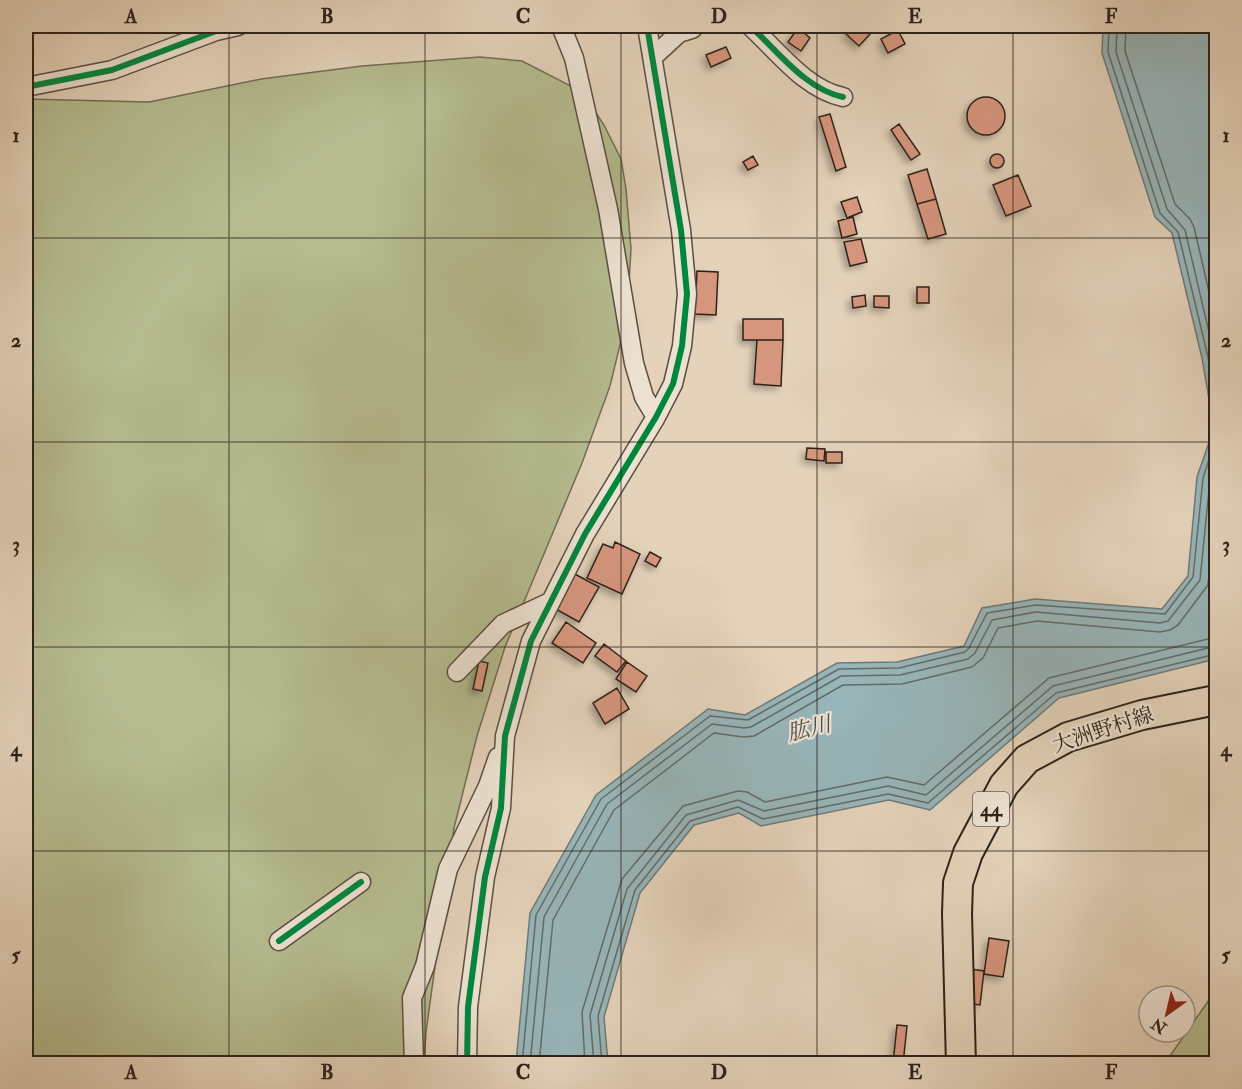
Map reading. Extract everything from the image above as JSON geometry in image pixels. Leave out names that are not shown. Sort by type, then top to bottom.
[{"type":"main road","name":"大洲野村線","points":[[961,1064],[958,883],[968,853],[1004,785],[1027,759],[1068,737],[1142,715],[1216,700]]},
{"type":"street","points":[[26,87],[112,70],[216,31],[238,26]]},
{"type":"street","points":[[561,26],[574,58],[608,209],[634,363],[644,397],[656,417]]},
{"type":"street","points":[[414,1064],[412,998],[425,966],[448,868],[488,786],[505,736],[531,641],[585,534],[656,417],[673,384],[682,346],[687,294],[681,230],[647,26]]},
{"type":"street","points":[[653,57],[679,33],[695,26]]},
{"type":"street","points":[[750,26],[801,75],[829,94],[843,97]]},
{"type":"street","points":[[457,672],[503,624],[550,602]]},
{"type":"street","points":[[467,1064],[468,1007],[485,877],[501,808],[505,736]]},
{"type":"street","points":[[279,941],[361,882]]},
{"type":"green space","points":[[480,57],[522,61],[571,86],[589,102],[604,125],[621,159],[631,249],[627,316],[610,386],[582,463],[505,647],[477,736],[454,828],[426,1032],[424,1063],[26,1064],[26,99],[149,102],[261,79],[362,66]]},
{"type":"green space","points":[[1216,990],[1216,1063],[1165,1063],[1178,1044],[1197,1044],[1197,1017]]},
{"type":"water","name":"肱川","points":[[1103,26],[1216,26],[1216,659],[1059,698],[930,810],[889,800],[761,826],[739,813],[694,825],[640,893],[604,1017],[608,1063],[516,1063],[530,913],[596,795],[708,709],[745,715],[837,663],[897,662],[964,646],[982,608],[1035,599],[1162,609],[1188,576],[1197,477],[1214,428],[1202,358],[1172,233],[1155,217],[1102,53]]},
{"type":"building","points":[[854,26],[863,26],[871,33],[859,46],[846,34]]},
{"type":"building","points":[[798,28],[810,38],[801,51],[788,42]]},
{"type":"building","points":[[898,30],[905,44],[888,53],[881,39]]},
{"type":"building","points":[[726,47],[731,58],[711,67],[706,55]]},
{"type":"building","points":[[986,97],[999,103],[1005,116],[999,129],[986,135],[973,129],[967,116],[973,103]]},
{"type":"building","points":[[830,114],[846,167],[836,171],[819,117]]},
{"type":"building","points":[[899,124],[920,154],[911,160],[891,130]]},
{"type":"building","points":[[997,154],[1002,156],[1004,161],[1002,166],[997,168],[992,166],[990,161],[992,156]]},
{"type":"building","points":[[753,156],[758,165],[748,170],[743,162]]},
{"type":"building","points":[[927,169],[936,199],[917,204],[908,175]]},
{"type":"building","points":[[1018,175],[1031,206],[1006,216],[993,185]]},
{"type":"building","points":[[857,197],[862,212],[847,218],[841,202]]},
{"type":"building","points":[[936,199],[946,234],[928,239],[917,204]]},
{"type":"building","points":[[853,217],[857,234],[842,238],[838,221]]},
{"type":"building","points":[[861,239],[867,262],[850,266],[844,242]]},
{"type":"building","points":[[697,271],[718,272],[716,315],[695,314]]},
{"type":"building","points":[[917,287],[929,287],[929,303],[917,303]]},
{"type":"building","points":[[865,295],[866,306],[853,308],[852,297]]},
{"type":"building","points":[[874,296],[889,296],[889,308],[874,307]]},
{"type":"building","points":[[743,319],[783,319],[783,340],[743,340]]},
{"type":"building","points":[[757,340],[783,340],[781,386],[754,384]]},
{"type":"building","points":[[807,448],[825,449],[824,461],[806,459]]},
{"type":"building","points":[[826,452],[842,452],[842,463],[826,463]]},
{"type":"building","points":[[615,542],[640,554],[622,594],[587,578],[603,544],[613,548]]},
{"type":"building","points":[[650,552],[661,558],[656,567],[645,561]]},
{"type":"building","points":[[573,573],[599,587],[579,622],[554,608]]},
{"type":"building","points":[[566,622],[596,643],[583,663],[552,643]]},
{"type":"building","points":[[604,644],[626,661],[617,672],[595,656]]},
{"type":"building","points":[[479,661],[488,663],[482,691],[473,689]]},
{"type":"building","points":[[627,662],[647,676],[636,692],[616,679]]},
{"type":"building","points":[[617,688],[629,709],[605,724],[593,703]]},
{"type":"building","points":[[989,938],[1009,941],[1003,977],[984,974]]},
{"type":"building","points":[[970,969],[984,971],[980,1005],[965,1003]]},
{"type":"building","points":[[897,1025],[907,1026],[903,1064],[893,1064]]},
{"type":"cycle path","points":[[26,87],[112,70],[216,31],[238,26]]},
{"type":"cycle path","points":[[467,1064],[468,1007],[485,877],[501,808],[505,736],[531,641],[585,534],[656,417],[673,384],[682,346],[687,294],[681,230],[647,26]]},
{"type":"cycle path","points":[[750,26],[804,78],[829,93],[843,97]]},
{"type":"cycle path","points":[[279,941],[361,882]]}]
